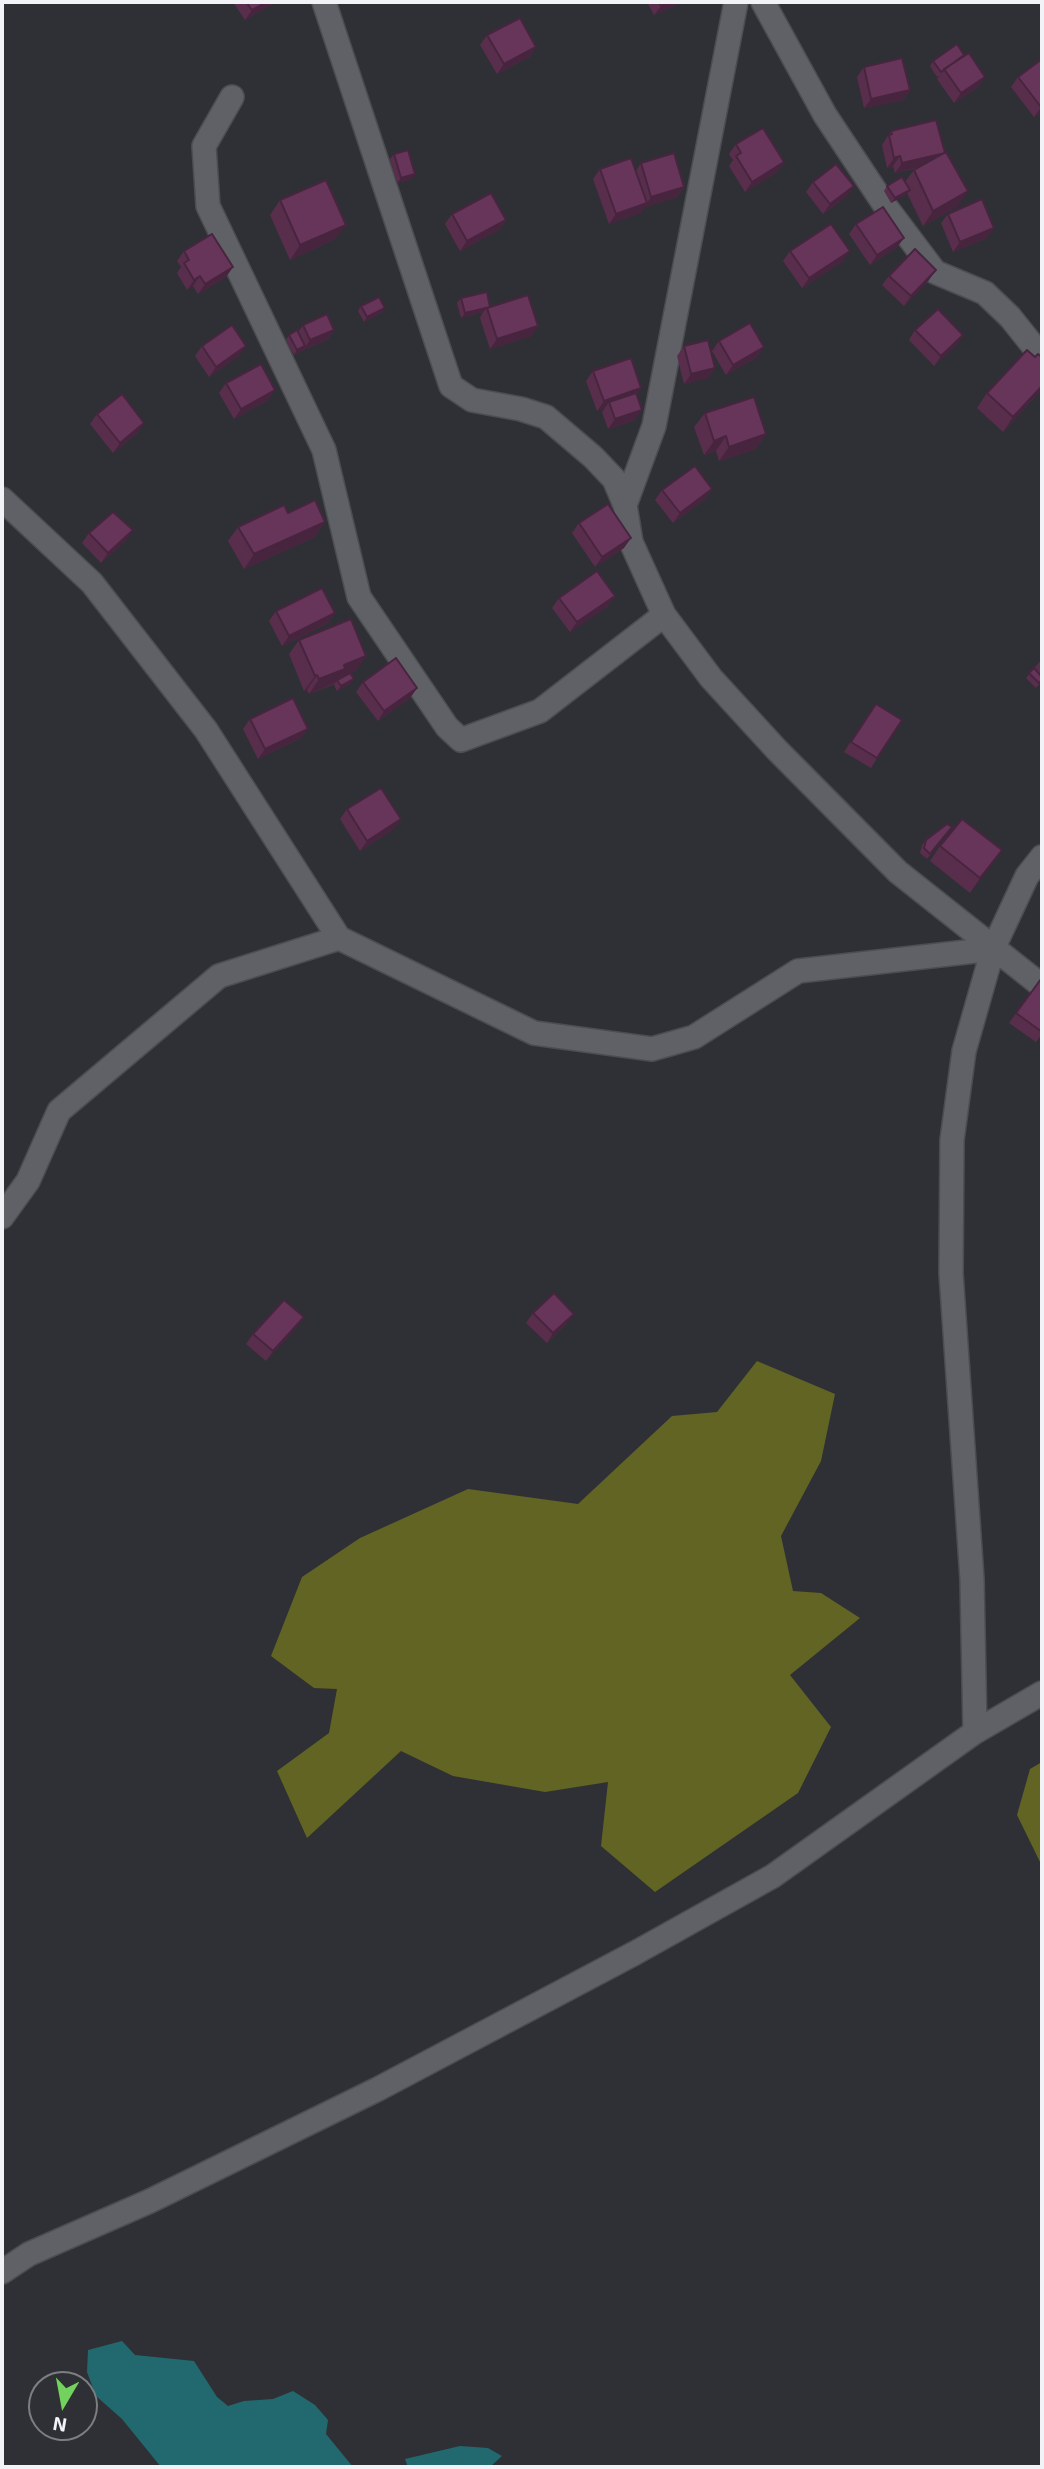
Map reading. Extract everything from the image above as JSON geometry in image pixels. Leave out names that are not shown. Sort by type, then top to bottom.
[{"type":"street","points":[[324,2],[451,386],[472,400],[546,417],[593,457],[614,480],[625,505],[631,542],[664,615],[711,678],[786,760],[898,872],[1042,986]]},
{"type":"street","points":[[625,505],[654,426],[736,2]]},
{"type":"street","points":[[763,2],[825,115],[886,207],[935,272],[985,293],[1010,317],[1042,357]]},
{"type":"street","points":[[232,97],[204,146],[208,206],[324,450],[359,597],[447,727],[461,740],[540,711],[664,615]]},
{"type":"street","points":[[2,499],[92,583],[206,730],[339,938],[534,1034],[652,1049],[694,1037],[798,971],[992,949]]},
{"type":"street","points":[[975,1732],[972,1579],[951,1273],[952,1140],[964,1051],[992,949],[1027,876],[1042,857]]},
{"type":"street","points":[[2,1217],[28,1181],[60,1111],[219,976],[339,938]]},
{"type":"street","points":[[2,2272],[29,2254],[150,2201],[378,2089],[635,1954],[773,1876],[975,1732],[1042,1693]]},
{"type":"shaded area","points":[[757,1361],[835,1394],[821,1461],[781,1536],[793,1591],[821,1593],[860,1618],[790,1675],[831,1727],[798,1793],[655,1892],[601,1846],[608,1782],[545,1792],[453,1776],[401,1751],[307,1838],[277,1771],[329,1733],[337,1689],[314,1688],[271,1656],[302,1577],[360,1538],[468,1489],[578,1504],[672,1416],[717,1412]]},
{"type":"shaded area","points":[[1042,1762],[1042,1866],[1017,1815],[1030,1769]]},
{"type":"water","points":[[122,2341],[135,2355],[194,2361],[217,2397],[228,2406],[244,2401],[273,2399],[293,2391],[315,2405],[328,2420],[326,2434],[353,2467],[161,2467],[122,2419],[98,2398],[98,2371],[87,2371],[88,2350]]},
{"type":"water","points":[[460,2446],[488,2448],[502,2456],[490,2467],[408,2467],[405,2459]]},
{"type":"building","points":[[246,2],[266,2],[252,10]]},
{"type":"building","points":[[520,18],[536,47],[504,64],[487,35]]},
{"type":"building","points":[[957,44],[964,55],[941,72],[933,61]]},
{"type":"building","points":[[969,53],[985,77],[961,93],[944,69]]},
{"type":"building","points":[[902,58],[910,90],[871,99],[864,67]]},
{"type":"building","points":[[1042,59],[1042,106],[1041,107],[1018,77]]},
{"type":"building","points":[[936,120],[945,153],[902,163],[900,156],[894,158],[889,135],[892,134],[891,131]]},
{"type":"building","points":[[763,128],[784,162],[752,182],[736,156],[741,153],[736,144]]},
{"type":"building","points":[[408,150],[415,174],[401,178],[394,154]]},
{"type":"building","points":[[946,152],[968,191],[933,211],[914,170]]},
{"type":"building","points":[[674,153],[684,187],[651,197],[641,163]]},
{"type":"building","points":[[631,158],[647,203],[616,214],[600,169]]},
{"type":"building","points":[[836,164],[854,186],[830,204],[813,182]]},
{"type":"building","points":[[902,177],[910,190],[895,198],[887,186]]},
{"type":"building","points":[[326,180],[346,225],[300,245],[280,200]]},
{"type":"building","points":[[491,193],[506,220],[467,241],[452,214]]},
{"type":"building","points":[[982,199],[994,228],[960,242],[948,214]]},
{"type":"building","points":[[883,207],[904,238],[877,255],[856,224]]},
{"type":"building","points":[[831,224],[850,251],[809,278],[790,251]]},
{"type":"building","points":[[212,234],[233,267],[205,284],[200,276],[194,280],[184,263],[189,260],[184,251]]},
{"type":"building","points":[[915,249],[936,270],[911,296],[889,276]]},
{"type":"building","points":[[487,292],[490,307],[465,313],[461,298]]},
{"type":"building","points":[[528,295],[538,326],[497,339],[487,308]]},
{"type":"building","points":[[379,297],[385,308],[367,317],[361,306]]},
{"type":"building","points":[[938,309],[963,335],[941,356],[915,330]]},
{"type":"building","points":[[327,314],[334,330],[310,340],[303,325]]},
{"type":"building","points":[[750,323],[764,347],[733,365],[719,341]]},
{"type":"building","points":[[232,325],[246,346],[216,367],[202,346]]},
{"type":"building","points":[[297,330],[305,346],[297,350],[289,335]]},
{"type":"building","points":[[708,340],[715,368],[691,374],[684,346]]},
{"type":"building","points":[[1027,350],[1035,357],[1038,354],[1042,357],[1042,386],[1013,417],[987,393]]},
{"type":"building","points":[[631,358],[641,388],[604,401],[593,371]]},
{"type":"building","points":[[261,364],[275,390],[241,409],[226,383]]},
{"type":"building","points":[[636,393],[642,410],[615,419],[609,402]]},
{"type":"building","points":[[122,394],[144,423],[120,443],[97,414]]},
{"type":"building","points":[[754,397],[766,434],[729,447],[726,436],[714,441],[705,413]]},
{"type":"building","points":[[695,466],[712,489],[680,513],[662,490]]},
{"type":"building","points":[[315,500],[325,522],[254,554],[238,527],[284,505],[288,513]]},
{"type":"building","points":[[608,504],[631,538],[602,557],[579,523]]},
{"type":"building","points":[[113,512],[133,530],[108,553],[89,533]]},
{"type":"building","points":[[597,571],[615,596],[577,622],[559,598]]},
{"type":"building","points":[[322,588],[335,613],[289,636],[276,611]]},
{"type":"building","points":[[351,619],[366,656],[344,665],[345,669],[319,679],[315,676],[299,640]]},
{"type":"building","points":[[396,658],[417,688],[384,711],[363,682]]},
{"type":"building","points":[[1034,668],[1042,677],[1039,683],[1029,673]]},
{"type":"building","points":[[350,673],[354,679],[341,686],[337,680]]},
{"type":"building","points":[[293,698],[308,729],[265,749],[250,719]]},
{"type":"building","points":[[876,704],[902,720],[877,758],[851,742]]},
{"type":"building","points":[[381,788],[401,819],[367,841],[347,809]]},
{"type":"building","points":[[962,819],[1002,850],[980,878],[940,846]]},
{"type":"building","points":[[947,824],[952,827],[930,854],[924,848],[926,840]]},
{"type":"building","points":[[1042,980],[1042,1032],[1016,1013]]},
{"type":"building","points":[[554,1293],[574,1314],[553,1333],[533,1313]]},
{"type":"building","points":[[284,1300],[304,1317],[273,1351],[253,1334]]}]
